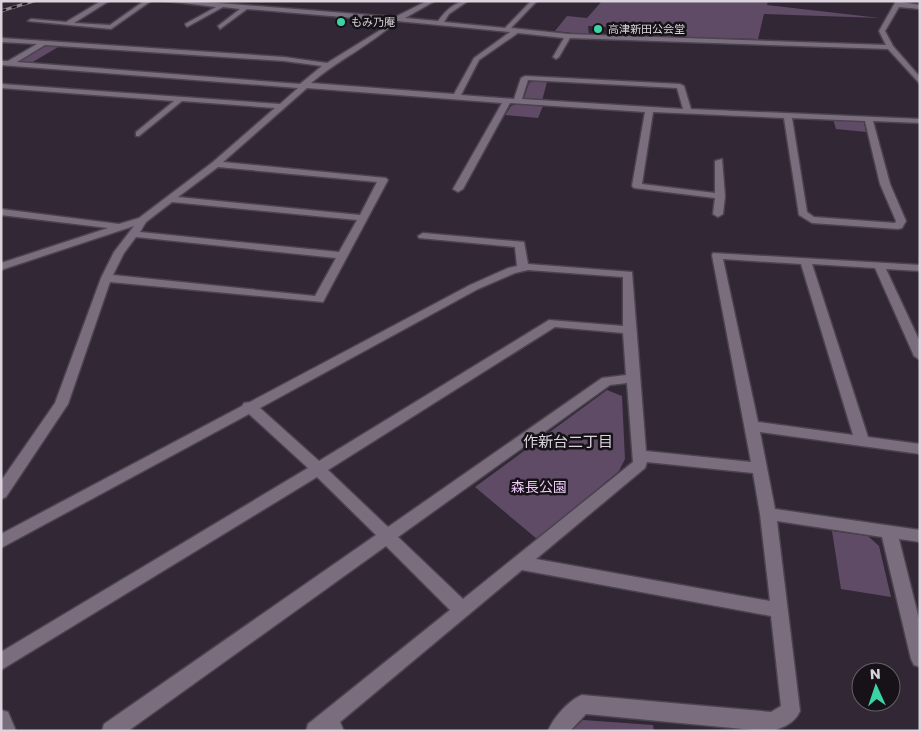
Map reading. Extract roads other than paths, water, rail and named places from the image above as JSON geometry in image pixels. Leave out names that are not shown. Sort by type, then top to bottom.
[{"type":"street","points":[[67,24],[106,1]]},
{"type":"street","points":[[31,21],[111,27],[148,1]]},
{"type":"street","points":[[170,1],[397,19],[568,36],[890,47]]},
{"type":"street","points":[[187,25],[230,1]]},
{"type":"street","points":[[1,267],[142,220],[216,164],[303,85],[328,65],[384,30],[397,19],[432,1]]},
{"type":"street","points":[[440,23],[448,13],[465,1]]},
{"type":"street","points":[[506,30],[534,1]]},
{"type":"street","points":[[920,7],[898,3],[882,31],[890,47],[920,82]]},
{"type":"street","points":[[220,27],[246,7]]},
{"type":"street","points":[[456,97],[476,59],[516,31]]},
{"type":"street","points":[[556,57],[568,36]]},
{"type":"street","points":[[1,40],[284,59],[328,65]]},
{"type":"street","points":[[5,63],[44,43]]},
{"type":"street","points":[[5,63],[516,102],[649,110],[920,121]]},
{"type":"street","points":[[910,70],[920,71]]},
{"type":"street","points":[[516,102],[525,78],[680,86],[688,111]]},
{"type":"street","points":[[1,86],[281,106]]},
{"type":"street","points":[[139,134],[180,99]]},
{"type":"street","points":[[458,189],[506,101]]},
{"type":"street","points":[[649,110],[637,186],[720,196]]},
{"type":"street","points":[[788,115],[802,212],[805,217],[812,220],[898,226],[901,221],[885,184],[868,118]]},
{"type":"street","points":[[718,214],[720,161]]},
{"type":"street","points":[[106,278],[319,300],[383,180],[216,164]]},
{"type":"street","points":[[170,199],[363,218]]},
{"type":"street","points":[[1,212],[119,227]]},
{"type":"street","points":[[1,493],[61,404],[106,278],[118,252],[142,220]]},
{"type":"street","points":[[133,234],[343,256]]},
{"type":"street","points":[[423,236],[520,244],[523,268]]},
{"type":"street","points":[[557,731],[582,704],[773,722],[791,711],[768,514],[717,255],[920,268]]},
{"type":"street","points":[[805,260],[862,440]]},
{"type":"street","points":[[879,265],[920,356]]},
{"type":"street","points":[[1,542],[249,406],[474,287],[512,270],[523,268],[628,274],[629,330],[640,464],[462,610],[326,727]]},
{"type":"street","points":[[1,662],[553,323],[629,330]]},
{"type":"street","points":[[111,731],[607,381],[633,378]]},
{"type":"street","points":[[249,406],[318,469],[462,610]]},
{"type":"street","points":[[752,426],[920,449]]},
{"type":"street","points":[[640,456],[760,468]]},
{"type":"street","points":[[768,514],[920,536]]},
{"type":"street","points":[[889,532],[916,628],[920,659]]},
{"type":"street","points":[[520,563],[779,610]]},
{"type":"street","points":[[1,720],[6,731]]},
{"type":"railway","points":[[1,11],[34,1]]},
{"type":"place","name":"もみ乃庵","points":[[341,22]]},
{"type":"place","name":"高津新田公会堂","points":[[598,29]]},
{"type":"district","name":"作新台二丁目","points":[[568,442]]},
{"type":"park label","name":"森長公園","points":[[539,487]]}]
